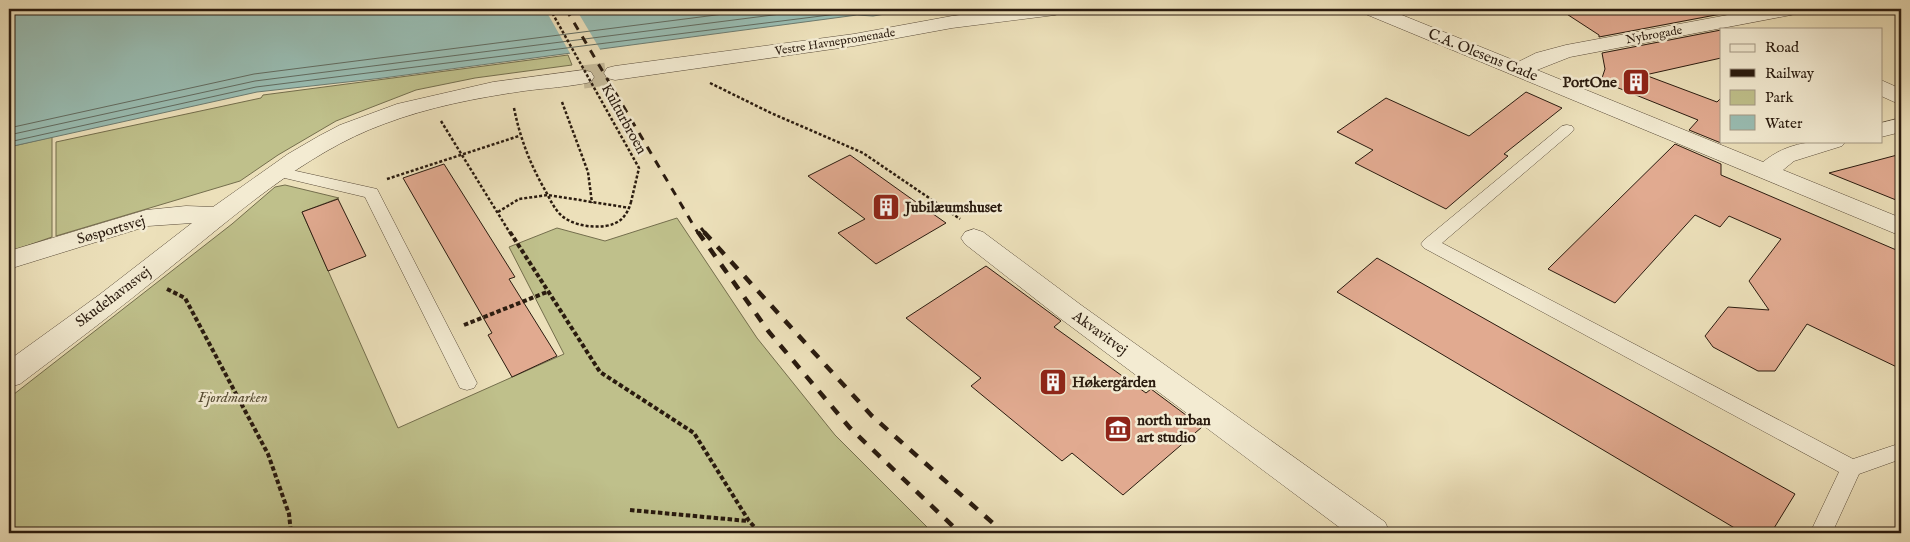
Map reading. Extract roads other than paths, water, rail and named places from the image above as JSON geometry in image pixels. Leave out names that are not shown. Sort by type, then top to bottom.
[{"type":"street","name":"Vestre Havnepromenade","points":[[615,73],[854,40],[952,22],[1055,9]]},
{"type":"street","name":"C.A. Olesens Gade","points":[[1370,9],[1901,228]]},
{"type":"street","name":"Nybrogade","points":[[1520,70],[1544,58],[1566,51],[1747,13],[1791,9]]},
{"type":"street","points":[[1747,13],[1774,28]]},
{"type":"street","points":[[216,216],[311,149],[348,130],[388,115],[429,103],[509,86],[583,77]]},
{"type":"street","points":[[1882,88],[1901,98]]},
{"type":"street","points":[[1882,130],[1901,125]]},
{"type":"street","points":[[1766,172],[1785,156],[1831,142]]},
{"type":"street","name":"Søsportsvej","points":[[9,260],[146,218],[186,214],[216,216]]},
{"type":"street","name":"Skudehavnsvej","points":[[9,376],[141,277],[216,216]]},
{"type":"street","name":"Akvavitvej","points":[[974,238],[1071,312],[1373,533]]},
{"type":"lane","points":[[1567,129],[1430,244],[1851,468]]},
{"type":"lane","points":[[278,172],[371,193],[468,383]]},
{"type":"lane","points":[[1821,533],[1851,468],[1901,450]]},
{"type":"water","points":[[9,9],[916,9],[873,16],[857,15],[383,78],[257,92],[9,147]]},
{"type":"tunnel","points":[[583,77],[615,73]]},
{"type":"railway","points":[[566,9],[698,233]]},
{"type":"railway","points":[[701,228],[705,233]]},
{"type":"railway","points":[[698,232],[769,332],[850,428],[960,533]]},
{"type":"railway","points":[[704,232],[872,416],[1004,533]]},
{"type":"place","name":"PortOne","points":[[1636,82]]},
{"type":"place","name":"Jubilæumshuset","points":[[886,207]]},
{"type":"place","name":"Høkergården","points":[[1053,382]]},
{"type":"place","name":"north urban art studio","points":[[1118,429]]},
{"type":"park label","name":"Fjordmarken","points":[[233,397]]}]
